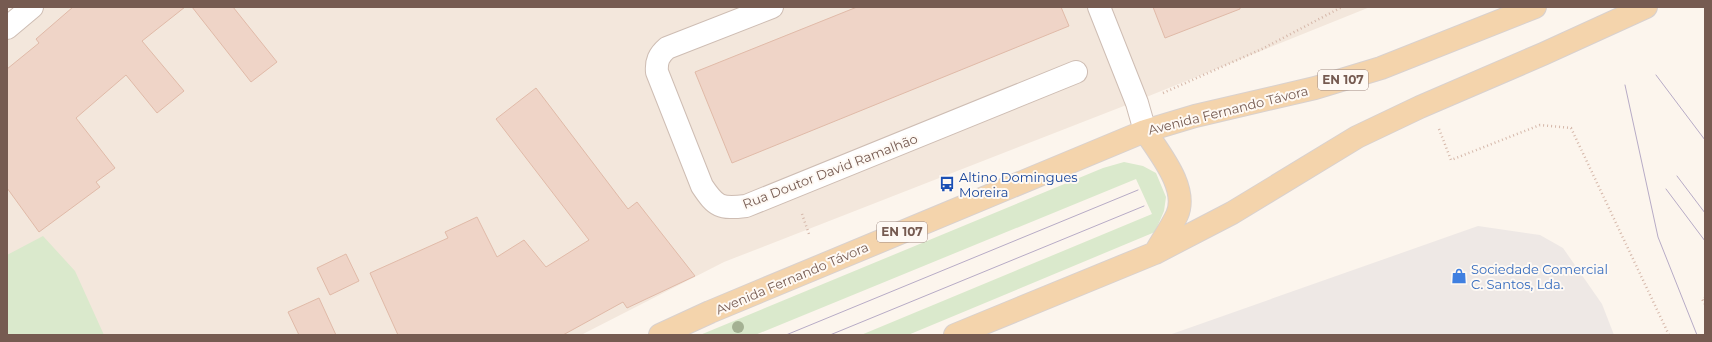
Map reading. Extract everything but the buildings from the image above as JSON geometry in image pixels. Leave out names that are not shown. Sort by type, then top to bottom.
[{"type":"main road","name":"Avenida Fernando Távora","points":[[660,335],[710,312],[1145,131],[1195,116],[1315,88],[1381,68],[1534,7]]},
{"type":"main road","points":[[955,335],[987,329],[1155,253],[1232,213],[1357,137],[1420,107],[1543,54],[1646,7]]},
{"type":"main road","points":[[1145,131],[1165,160],[1174,178],[1180,198],[1177,214],[1155,253]]},
{"type":"street","points":[[7,28],[32,7]]},
{"type":"street","name":"Rua Doutor David Ramalhão","points":[[772,7],[667,48],[660,54],[656,64],[657,72],[702,186],[712,201],[727,208],[746,206],[1076,72]]},
{"type":"street","points":[[1099,7],[1137,103],[1145,131]]},
{"type":"path","points":[[1163,92],[1262,49],[1342,7]]},
{"type":"path","points":[[1437,125],[1451,160],[1540,125],[1571,128],[1669,335]]},
{"type":"path","points":[[805,223],[809,234]]},
{"type":"path","points":[[1705,298],[1702,299],[1705,304]]},
{"type":"shaded area","points":[[34,7],[1370,7],[1129,104],[724,262],[581,335],[7,335],[7,25]]},
{"type":"shaded area","name":"Sociedade Comercial C. Santos, Lda.","points":[[1478,226],[1540,235],[1563,248],[1602,304],[1614,335],[1169,335]]},
{"type":"green space","points":[[1124,162],[1143,166],[1156,173],[1166,197],[1164,211],[1155,232],[908,335],[861,335],[1152,214],[1136,179],[755,335],[700,335],[1103,168]]},
{"type":"green space","points":[[43,236],[75,271],[104,335],[7,335],[7,255]]},
{"type":"tram line","points":[[1656,75],[1705,140]]},
{"type":"tram line","points":[[1625,85],[1658,237],[1697,335]]},
{"type":"tram line","points":[[1677,176],[1705,213]]},
{"type":"tram line","points":[[1666,189],[1705,241]]},
{"type":"tram line","points":[[786,335],[1138,190]]},
{"type":"tram line","points":[[830,335],[1144,206]]},
{"type":"place","name":"Altino Domingues Moreira","points":[[947,184]]},
{"type":"place","name":"Sociedade Comercial C. Santos, Lda.","points":[[1459,276]]}]
